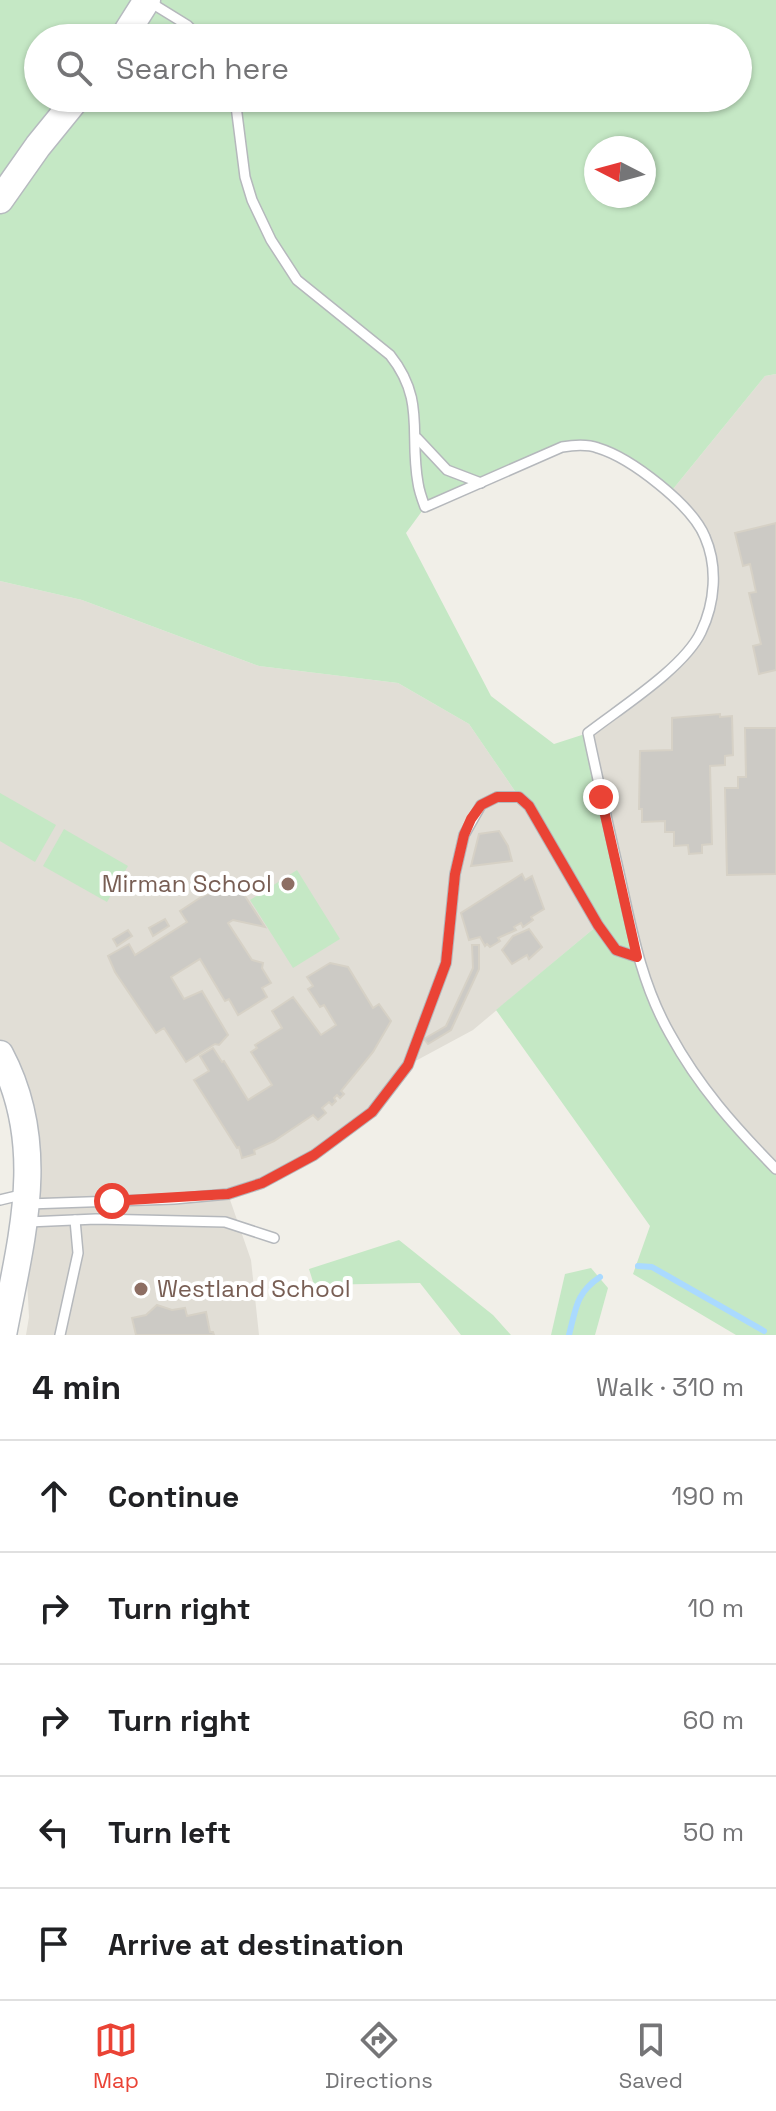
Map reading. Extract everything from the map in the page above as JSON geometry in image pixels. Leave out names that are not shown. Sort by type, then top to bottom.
[{"type":"main road","points":[[132,24],[147,0]]},
{"type":"main road","points":[[0,200],[66,112]]},
{"type":"main road","points":[[0,1054],[18,1099],[29,1173],[27,1207],[3,1335]]},
{"type":"lane","points":[[147,0],[185,24]]},
{"type":"lane","points":[[237,112],[245,177],[271,240],[297,280],[390,355],[402,370],[412,402],[417,437],[417,482],[425,507],[562,447],[585,445],[599,448],[629,464],[669,494],[688,512],[704,534],[712,559],[713,590],[706,621],[693,647],[670,670],[588,733],[637,957],[669,1033],[726,1118],[776,1169]]},
{"type":"lane","points":[[417,437],[447,470],[481,483]]},
{"type":"lane","points":[[27,1207],[228,1194],[262,1183],[314,1155],[372,1112],[408,1065],[446,963],[455,874],[464,835],[481,805],[489,800],[508,795],[519,797],[529,806],[598,925],[616,950],[637,957]]},
{"type":"lane","points":[[0,1200],[75,1220],[225,1222],[274,1238]]},
{"type":"lane","points":[[60,1335],[78,1253],[75,1220]]},
{"type":"shaded area","points":[[776,374],[776,1169],[697,1077],[651,993],[588,733],[693,647],[713,590],[704,534],[669,494],[765,376]]},
{"type":"shaded area","name":"Mirman School","points":[[0,581],[82,600],[259,666],[398,683],[469,724],[519,797],[598,925],[473,1030],[408,1065],[372,1112],[314,1154],[228,1194],[251,1260],[259,1335],[26,1335],[29,1317],[24,1222],[28,1204],[0,1054]]},
{"type":"green space","points":[[0,0],[776,0],[776,374],[765,376],[669,494],[606,451],[570,446],[425,507],[406,533],[491,696],[554,744],[588,733],[651,993],[697,1077],[776,1169],[776,1335],[736,1335],[633,1274],[650,1226],[496,1010],[598,925],[519,797],[469,724],[398,683],[259,666],[82,600],[0,581]]},
{"type":"green space","points":[[0,793],[56,825],[35,862],[0,841]]},
{"type":"green space","points":[[64,829],[128,866],[107,902],[43,866]]},
{"type":"green space","points":[[297,870],[340,939],[293,968],[250,900]]},
{"type":"green space","points":[[399,1240],[493,1315],[511,1335],[461,1335],[420,1283],[314,1285],[309,1269]]},
{"type":"green space","points":[[591,1268],[608,1288],[595,1335],[551,1335],[565,1274]]},
{"type":"building","points":[[776,523],[776,670],[759,674],[753,646],[761,644],[749,593],[756,592],[750,564],[743,566],[735,533]]},
{"type":"building","points":[[720,714],[720,717],[732,716],[733,755],[725,756],[725,765],[710,766],[712,844],[702,845],[702,853],[689,854],[688,845],[674,846],[674,832],[665,832],[665,821],[642,822],[642,809],[639,809],[640,751],[672,750],[672,718]]},
{"type":"building","points":[[745,728],[776,728],[776,874],[727,875],[725,788],[738,788],[738,777],[746,777]]},
{"type":"building","points":[[499,831],[512,861],[471,866],[479,834]]},
{"type":"building","points":[[522,874],[525,880],[532,876],[544,909],[523,927],[521,923],[514,927],[516,930],[498,938],[500,941],[490,947],[485,946],[480,937],[469,940],[461,913]]},
{"type":"building","points":[[236,882],[265,927],[233,920],[228,923],[252,960],[263,963],[262,968],[271,983],[262,988],[267,997],[238,1015],[229,999],[225,1001],[200,959],[171,977],[184,999],[202,991],[228,1035],[219,1045],[215,1044],[186,1062],[164,1028],[156,1033],[115,972],[108,956],[129,944],[135,955],[187,922],[180,911],[203,896]]},
{"type":"building","points":[[165,919],[169,926],[153,936],[149,928]]},
{"type":"building","points":[[529,929],[542,947],[529,959],[527,955],[512,964],[502,950],[513,936]]},
{"type":"building","points":[[128,930],[132,936],[117,946],[113,939]]},
{"type":"building","points":[[472,945],[479,945],[479,969],[451,1030],[428,1044],[424,1039],[446,1026],[473,968]]},
{"type":"building","points":[[330,963],[348,967],[373,1008],[379,1004],[391,1021],[373,1052],[341,1091],[344,1094],[340,1098],[337,1095],[332,1105],[329,1102],[322,1108],[326,1113],[318,1120],[313,1115],[274,1141],[254,1150],[255,1154],[242,1158],[239,1147],[194,1080],[209,1071],[200,1056],[213,1048],[248,1100],[272,1085],[251,1052],[257,1048],[255,1045],[282,1028],[272,1011],[293,997],[321,1035],[336,1025],[324,1005],[320,1007],[308,989],[313,986],[307,977]]},
{"type":"building","points":[[157,1305],[172,1310],[185,1308],[187,1316],[206,1312],[210,1332],[214,1335],[136,1335],[132,1318],[146,1315]]},
{"type":"waterway","points":[[638,1266],[652,1267],[764,1331]]},
{"type":"waterway","points":[[569,1335],[581,1295],[600,1277]]},
{"type":"place","name":"Mirman School","points":[[288,884]]},
{"type":"place","name":"Westland School","points":[[141,1289]]},
{"type":"route","points":[[112,1201],[228,1194],[262,1183],[314,1155],[372,1112],[408,1065],[446,963],[455,874],[464,835],[471,819],[489,800],[508,795],[519,797],[529,806],[598,925],[616,950],[637,957],[601,797]]}]
